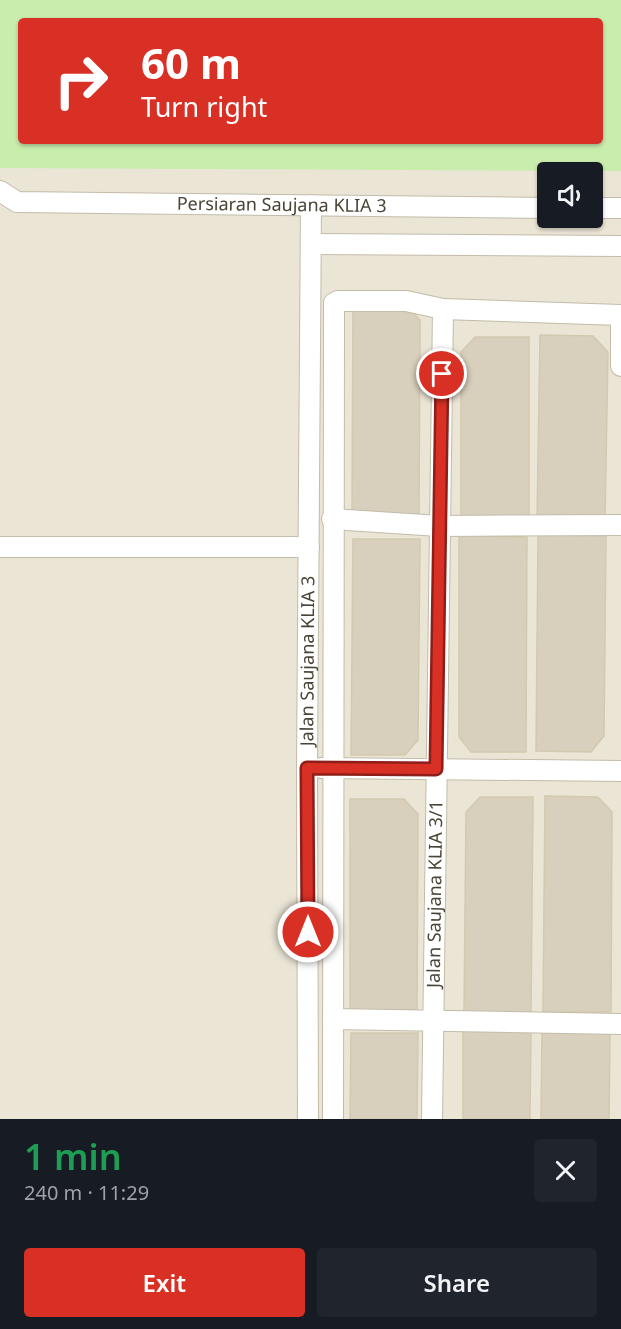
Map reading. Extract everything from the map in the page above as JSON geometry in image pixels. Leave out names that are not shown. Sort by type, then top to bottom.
[{"type":"street","name":"Persiaran Saujana KLIA 3","points":[[0,191],[17,202],[537,207]]},
{"type":"street","name":"Jalan Saujana KLIA 3","points":[[308,1119],[307,768],[311,205]]},
{"type":"street","points":[[603,208],[621,208]]},
{"type":"street","name":"Persiaran Saujana KLIA 3","points":[[311,244],[621,246]]},
{"type":"street","points":[[333,1119],[334,303],[338,301],[406,301],[443,309],[621,315],[621,366]]},
{"type":"street","name":"Jalan Saujana KLIA 3/1","points":[[432,1119],[443,309]]},
{"type":"street","points":[[332,519],[440,526],[621,525]]},
{"type":"street","points":[[0,547],[309,547]]},
{"type":"street","points":[[307,768],[621,771]]},
{"type":"street","points":[[333,1018],[621,1024]]},
{"type":"shaded area","points":[[0,0],[621,0],[621,1119],[0,1119]]},
{"type":"green space","points":[[0,0],[621,0],[621,171],[603,171],[603,162],[537,162],[537,171],[0,168]]},
{"type":"building","points":[[353,305],[406,305],[420,320],[419,516],[352,516]]},
{"type":"building","points":[[540,335],[593,336],[608,352],[605,520],[537,519]]},
{"type":"building","points":[[475,337],[529,337],[529,521],[461,521],[461,352]]},
{"type":"building","points":[[538,535],[606,536],[604,736],[591,752],[536,751]]},
{"type":"building","points":[[459,536],[527,537],[526,752],[471,752],[459,737]]},
{"type":"building","points":[[353,539],[420,539],[418,740],[405,755],[351,755]]},
{"type":"building","points":[[545,796],[598,797],[612,812],[611,1012],[543,1012]]},
{"type":"building","points":[[480,797],[533,797],[531,1014],[464,1014],[466,812]]},
{"type":"building","points":[[350,799],[404,799],[418,814],[417,1010],[350,1010]]},
{"type":"building","points":[[542,1029],[610,1030],[609,1119],[541,1119]]},
{"type":"building","points":[[463,1030],[531,1030],[530,1119],[463,1119]]},
{"type":"building","points":[[351,1033],[418,1033],[417,1119],[350,1119]]},
{"type":"route","points":[[308,932],[307,768],[436,769],[442,374]]}]
